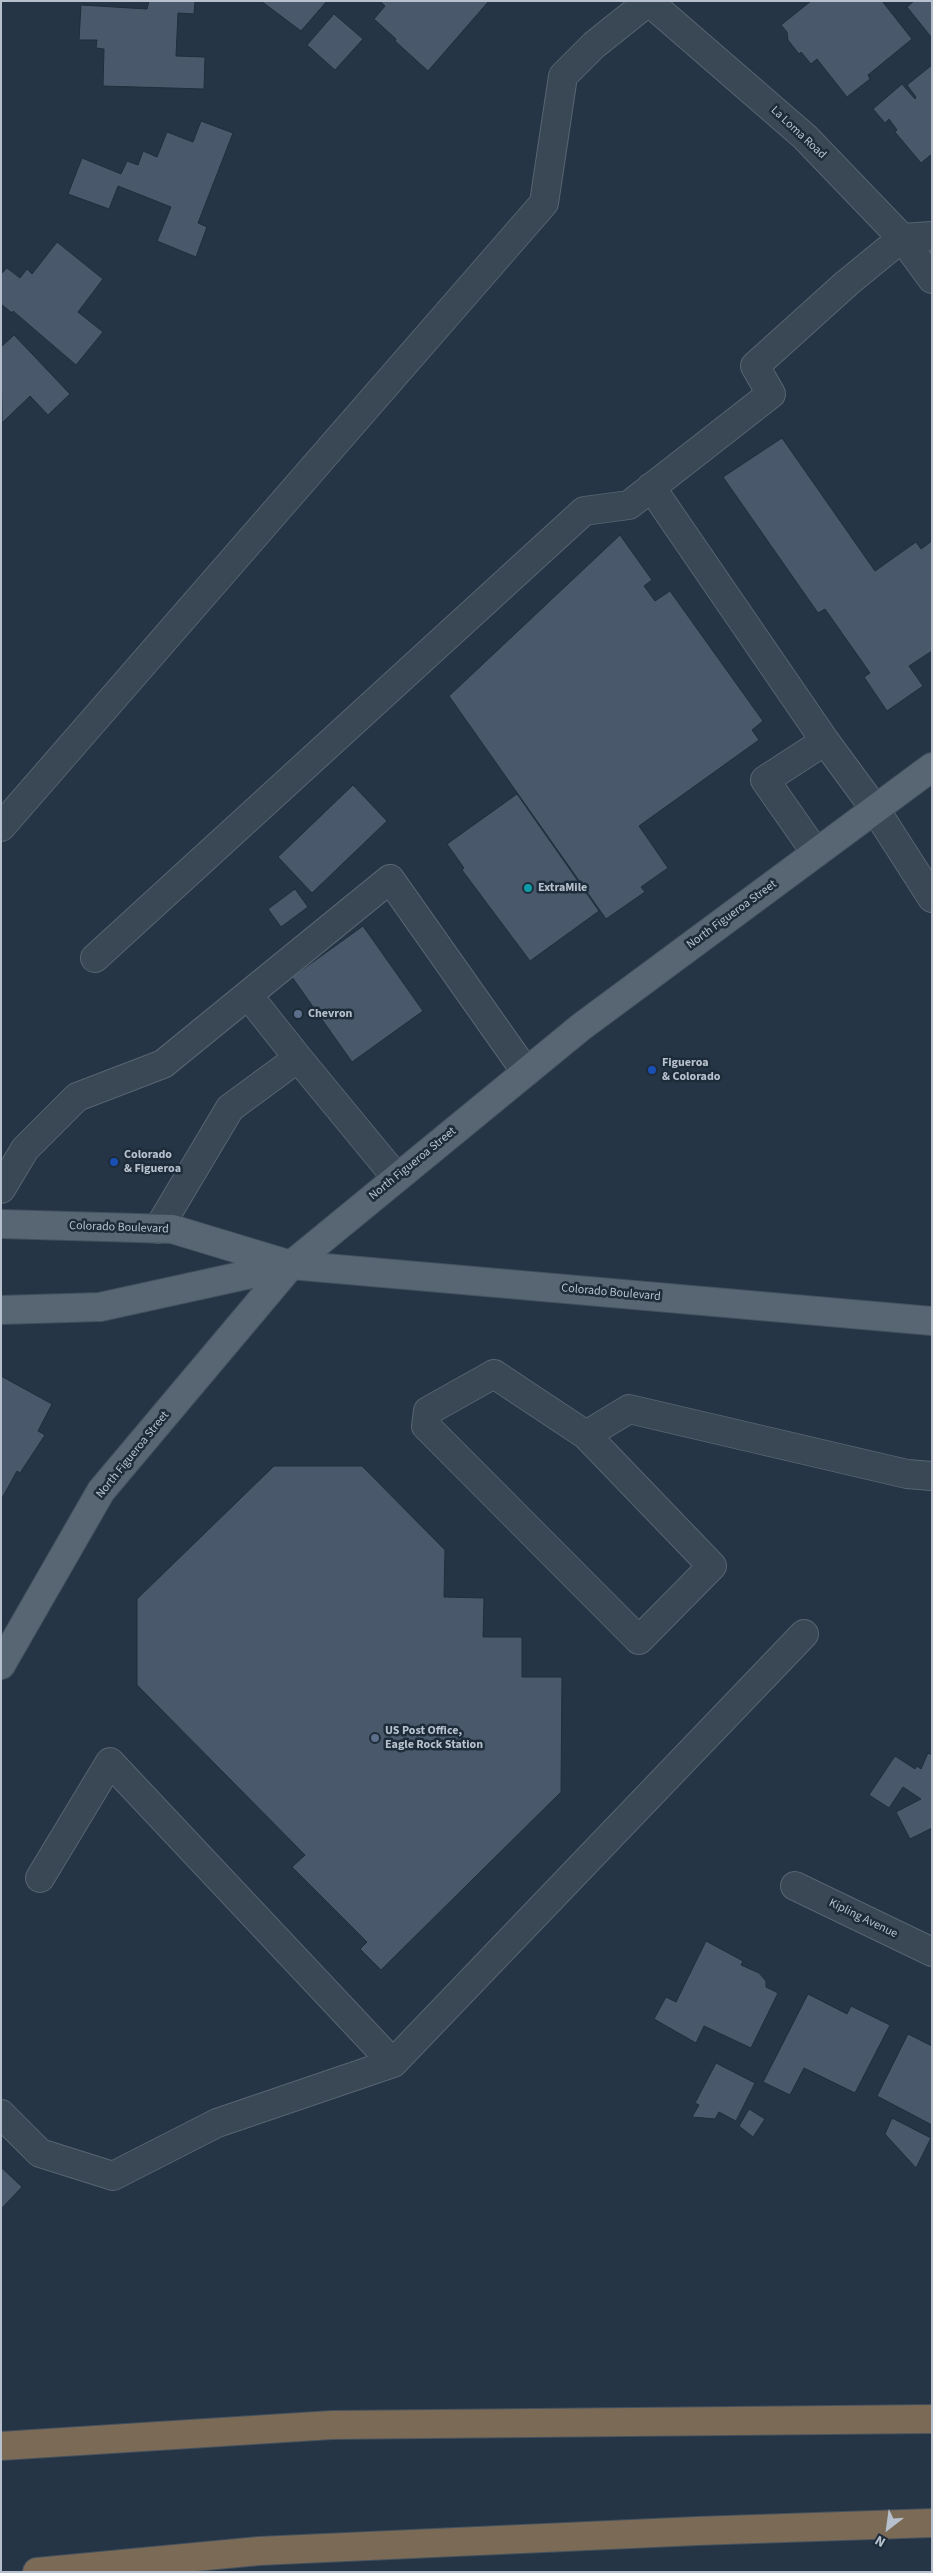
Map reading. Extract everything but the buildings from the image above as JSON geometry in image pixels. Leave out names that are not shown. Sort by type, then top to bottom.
[{"type":"highway","points":[[1,2446],[332,2425],[932,2419]]},
{"type":"highway","points":[[37,2572],[259,2551],[687,2531],[932,2523]]},
{"type":"main road","name":"North Figueroa Street","points":[[1,1665],[101,1490],[291,1265],[581,1027],[932,767]]},
{"type":"main road","name":"Colorado Boulevard","points":[[1,1224],[172,1229],[291,1265],[932,1321]]},
{"type":"main road","name":"Colorado Boulevard","points":[[1,1310],[100,1306],[291,1265]]},
{"type":"street","name":"La Loma Road","points":[[648,1],[805,137],[902,238],[932,279]]},
{"type":"street","points":[[1,827],[544,203],[563,76],[594,45],[648,1]]},
{"type":"street","points":[[95,958],[584,511],[628,504],[771,394],[755,366],[902,238],[932,236]]},
{"type":"street","points":[[651,486],[825,741],[875,810],[932,898]]},
{"type":"street","points":[[816,853],[765,780],[825,741]]},
{"type":"street","points":[[1,1189],[26,1148],[77,1097],[163,1064],[390,879],[526,1072]]},
{"type":"street","points":[[248,995],[396,1177]]},
{"type":"street","points":[[158,1229],[230,1108],[298,1058]]},
{"type":"street","points":[[494,1374],[586,1434],[712,1566],[639,1640],[426,1426],[428,1411],[494,1374]]},
{"type":"street","points":[[586,1434],[629,1408],[907,1474],[932,1476]]},
{"type":"street","points":[[1,2114],[40,2153],[113,2176],[217,2123],[393,2063],[804,1634]]},
{"type":"street","points":[[40,1878],[110,1762],[393,2063]]},
{"type":"street","name":"Kipling Avenue","points":[[795,1886],[932,1952]]},
{"type":"place","name":"ExtraMile","points":[[528,888]]},
{"type":"place","name":"Chevron","points":[[298,1014]]},
{"type":"place","name":"Figueroa & Colorado","points":[[652,1070]]},
{"type":"place","name":"Colorado & Figueroa","points":[[114,1162]]},
{"type":"place","name":"US Post Office, Eagle Rock Station","points":[[375,1738]]}]
